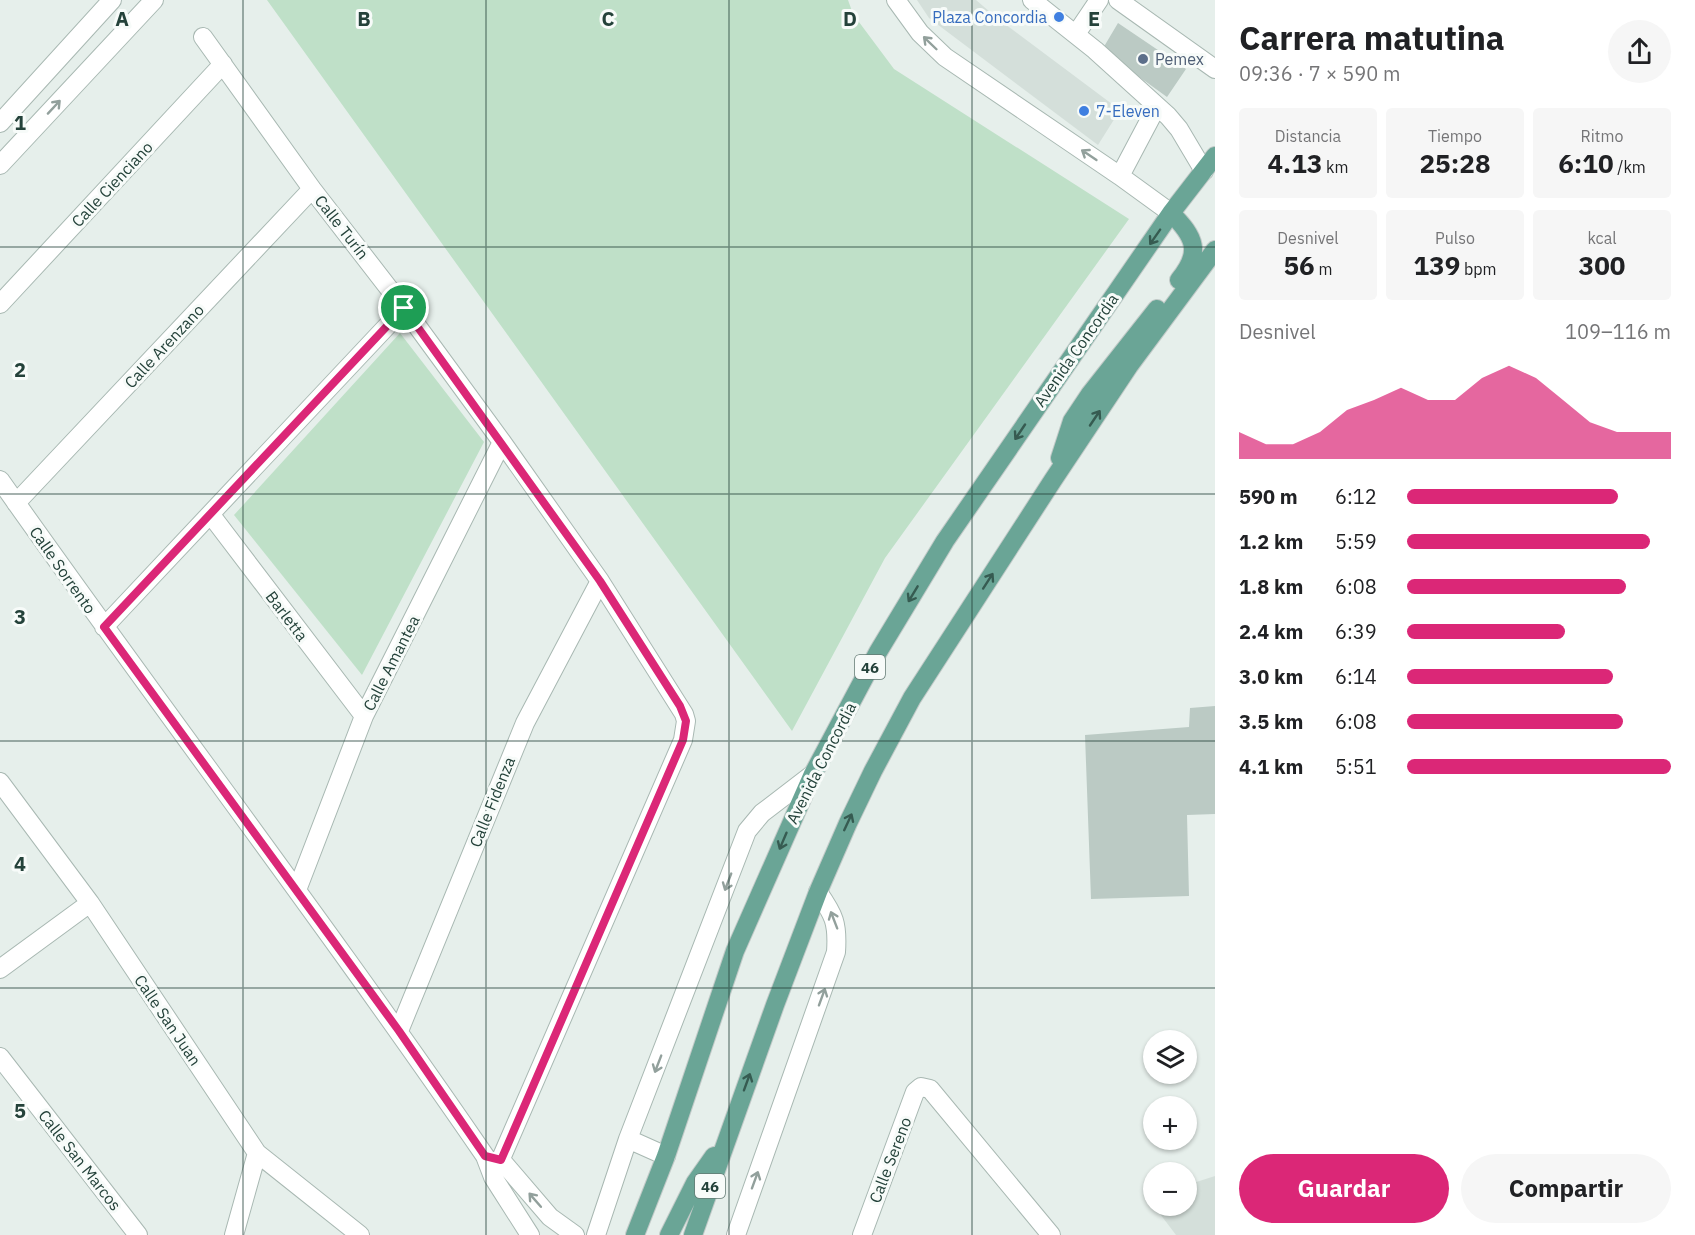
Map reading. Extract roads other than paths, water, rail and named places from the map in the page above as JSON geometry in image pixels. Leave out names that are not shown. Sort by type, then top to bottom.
[{"type":"main road","name":"Avenida Concordia","points":[[635,1235],[666,1156],[735,951],[813,774],[878,652],[945,541],[1171,213],[1209,164]]},
{"type":"main road","points":[[1053,480],[1072,421],[1090,394],[1189,267],[1193,241],[1187,229],[1171,213]]},
{"type":"main road","name":"46","points":[[693,1235],[818,892],[848,823],[912,698],[1129,366],[1215,250]]},
{"type":"main road","points":[[669,1235],[695,1183],[727,1137]]},
{"type":"street","points":[[0,123],[112,0]]},
{"type":"street","points":[[896,0],[920,33],[945,57],[1171,213]]},
{"type":"street","points":[[1032,0],[1076,34],[1157,106],[1209,164]]},
{"type":"street","points":[[1076,34],[1100,0]]},
{"type":"street","points":[[1118,0],[1215,69]]},
{"type":"street","points":[[0,165],[148,2]]},
{"type":"street","name":"Calle Turín","points":[[203,37],[312,189],[404,308],[502,442],[600,581],[684,714],[686,721],[683,740],[493,1158]]},
{"type":"street","name":"Calle Cienciano","points":[[0,304],[223,64]]},
{"type":"street","points":[[1120,176],[1157,106]]},
{"type":"street","name":"Calle Arenzano","points":[[16,503],[312,189]]},
{"type":"street","points":[[104,627],[404,308]]},
{"type":"street","name":"Calle Amantea","points":[[297,890],[364,716],[502,442]]},
{"type":"street","name":"Calle Sorrento","points":[[0,480],[104,627],[493,1158],[550,1216],[574,1235]]},
{"type":"street","name":"Barletta","points":[[211,515],[364,716]]},
{"type":"street","name":"Calle Fidenza","points":[[399,1031],[525,723],[600,581]]},
{"type":"street","points":[[596,1235],[628,1139],[747,831],[762,813],[813,774]]},
{"type":"street","name":"Calle San Juan","points":[[0,782],[90,903],[257,1153],[360,1235]]},
{"type":"street","points":[[736,1235],[836,952],[838,930],[830,910],[818,892]]},
{"type":"street","points":[[0,969],[90,903]]},
{"type":"street","name":"Calle San Marcos","points":[[0,1057],[138,1235]]},
{"type":"street","name":"Calle Sereno","points":[[861,1235],[915,1092],[921,1087],[930,1089],[1048,1234]]},
{"type":"street","points":[[628,1139],[666,1156]]},
{"type":"street","points":[[234,1235],[257,1153]]},
{"type":"street","points":[[493,1158],[493,1177],[530,1235]]},
{"type":"place","name":"Plaza Concordia","points":[[1059,17]]},
{"type":"place","name":"Pemex","points":[[1143,59]]},
{"type":"place","name":"7-Eleven","points":[[1084,111]]}]
